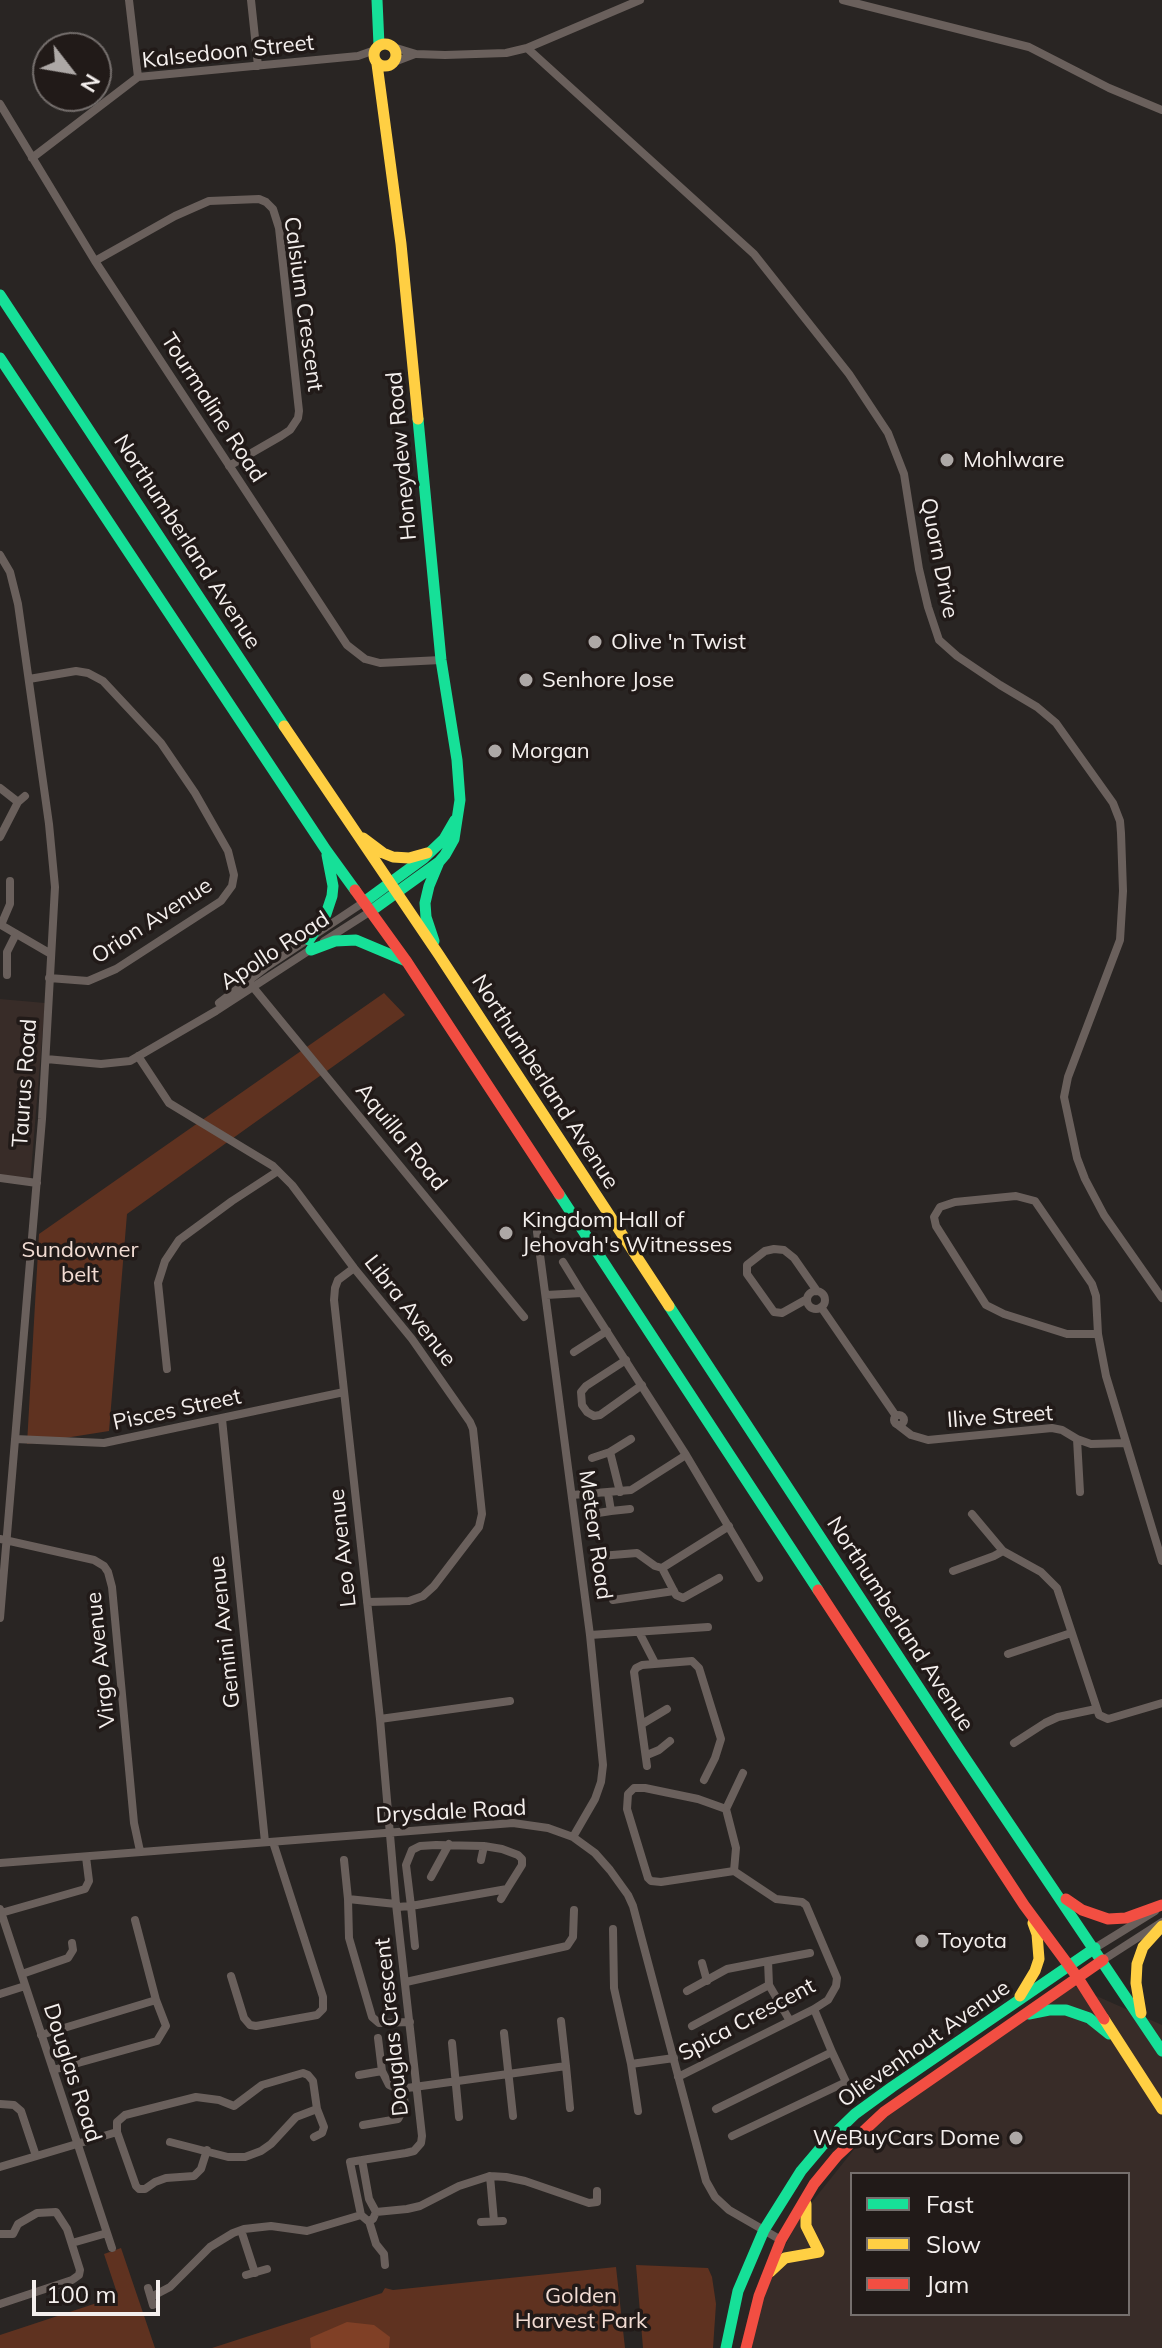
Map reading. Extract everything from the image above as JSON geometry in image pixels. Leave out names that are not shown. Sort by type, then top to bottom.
[{"type":"main road","name":"Honeydew Road","points":[[367,906],[436,856],[454,839],[460,800],[457,760],[441,660],[401,244],[383,94],[377,0]]},
{"type":"main road","name":"Honeydew Road","points":[[382,52],[396,53],[383,94]]},
{"type":"main road","points":[[382,52],[386,67],[393,63]]},
{"type":"main road","name":"Northumberland Avenue","points":[[0,295],[439,955],[959,1749],[1162,2051]]},
{"type":"main road","points":[[0,358],[326,850],[407,962],[1024,1905],[1070,1966],[1162,2109]]},
{"type":"main road","points":[[353,830],[393,857],[436,856],[425,903],[426,917],[439,955]]},
{"type":"main road","points":[[310,945],[332,896],[326,850]]},
{"type":"main road","points":[[310,945],[356,940],[407,962]]},
{"type":"main road","points":[[1059,1895],[1082,1910],[1108,1919],[1126,1918],[1162,1906]]},
{"type":"main road","points":[[1015,2003],[1028,1985],[1039,1959],[1037,1934],[1024,1905]]},
{"type":"main road","points":[[1142,2019],[1136,1983],[1137,1964],[1143,1947],[1162,1924]]},
{"type":"main road","name":"Olievenhout Avenue","points":[[726,2348],[738,2291],[764,2230],[801,2171],[823,2145],[855,2114],[892,2087],[1095,1948]]},
{"type":"main road","name":"Olievenhout Avenue","points":[[746,2348],[759,2296],[781,2240],[807,2196],[837,2156],[884,2112],[1103,1960]]},
{"type":"main road","points":[[1023,2015],[1066,2010],[1089,2018],[1118,2042]]},
{"type":"main road","points":[[767,2276],[785,2258],[819,2252],[806,2226],[807,2196]]},
{"type":"street","points":[[129,0],[138,77]]},
{"type":"street","points":[[251,0],[258,66]]},
{"type":"street","points":[[382,52],[506,53],[527,48],[640,0]]},
{"type":"street","points":[[843,0],[1029,47],[1101,84],[1162,110]]},
{"type":"street","name":"Quorn Drive","points":[[527,48],[754,254],[849,374],[888,433],[904,474],[919,569],[939,640],[957,656],[1037,707],[1056,723],[1113,803],[1121,833],[1123,891],[1120,940],[1068,1077],[1064,1097],[1077,1158],[1085,1179],[1104,1215],[1162,1298]]},
{"type":"street","name":"Kalsedoon Street","points":[[32,158],[138,77],[382,52]]},
{"type":"street","points":[[393,63],[416,54]]},
{"type":"street","name":"Tourmaline Road","points":[[0,104],[95,261],[347,645],[365,659],[380,663],[441,660]]},
{"type":"street","name":"Calsium Crescent","points":[[95,261],[175,216],[209,201],[259,199],[273,209],[281,243],[298,418],[290,430],[229,466]]},
{"type":"street","name":"Taurus Road","points":[[0,555],[13,580],[55,872],[37,1183],[4,1540],[0,1618]]},
{"type":"street","name":"Orion Avenue","points":[[29,679],[76,671],[95,675],[103,681],[161,743],[195,793],[228,851],[234,875],[232,886],[221,901],[116,969],[88,981],[49,978]]},
{"type":"street","points":[[0,788],[21,799],[0,837]]},
{"type":"street","points":[[10,881],[11,900],[1,926],[51,954]]},
{"type":"street","name":"Apollo Road","points":[[46,1059],[101,1064],[119,1063],[138,1056],[197,1021],[367,906]]},
{"type":"street","points":[[7,975],[7,952],[16,934]]},
{"type":"street","name":"Aquilla Road","points":[[250,984],[524,1317]]},
{"type":"street","name":"Libra Avenue","points":[[138,1056],[169,1103],[278,1171],[292,1185],[412,1339],[473,1429],[482,1514],[475,1534],[423,1596],[409,1601],[367,1602]]},
{"type":"street","points":[[167,1369],[158,1283],[165,1261],[179,1240],[278,1171]]},
{"type":"street","points":[[0,1178],[37,1183]]},
{"type":"street","points":[[1098,1334],[1067,1334],[1004,1314],[986,1305],[936,1226],[934,1217],[940,1207],[955,1202],[1016,1196],[1035,1201],[1092,1284],[1107,1383],[1162,1561]]},
{"type":"street","name":"Meteor Road","points":[[537,1232],[590,1635],[603,1765],[595,1799],[573,1837]]},
{"type":"street","points":[[807,1299],[808,1305],[813,1308],[821,1307],[825,1298],[794,1258],[784,1250],[765,1251],[747,1265],[747,1274],[774,1312],[786,1312],[807,1299],[811,1292],[817,1291]]},
{"type":"street","points":[[563,1262],[686,1455],[759,1578]]},
{"type":"street","name":"Leo Avenue","points":[[354,1268],[338,1280],[334,1300],[380,1719],[389,1833]]},
{"type":"street","points":[[546,1295],[582,1293]]},
{"type":"street","name":"Ilive Street","points":[[821,1307],[897,1420],[911,1435],[935,1440],[1052,1428],[1091,1444],[1126,1443]]},
{"type":"street","points":[[574,1352],[607,1331]]},
{"type":"street","points":[[626,1360],[586,1386],[581,1392],[582,1405],[594,1416],[600,1415],[642,1385]]},
{"type":"street","name":"Pisces Street","points":[[15,1439],[104,1443],[344,1392]]},
{"type":"street","name":"Gemini Avenue","points":[[222,1419],[269,1842],[323,1997],[323,2009],[317,2015],[250,2025],[244,2021],[231,1976]]},
{"type":"street","points":[[592,1458],[610,1452],[631,1439]]},
{"type":"street","points":[[1077,1439],[1080,1492]]},
{"type":"street","points":[[610,1452],[620,1492]]},
{"type":"street","points":[[572,1495],[631,1490],[686,1455]]},
{"type":"street","points":[[608,1493],[611,1511]]},
{"type":"street","points":[[598,1513],[630,1509]]},
{"type":"street","points":[[972,1514],[1003,1551],[1041,1572],[1061,1596],[1099,1715],[1108,1719],[1162,1703]]},
{"type":"street","points":[[662,1568],[729,1526]]},
{"type":"street","name":"Virgo Avenue","points":[[4,1540],[94,1560],[108,1572],[113,1596],[134,1823],[140,1851]]},
{"type":"street","points":[[953,1571],[1003,1551]]},
{"type":"street","points":[[600,1556],[637,1553],[643,1556],[662,1568],[678,1597],[686,1598],[719,1578]]},
{"type":"street","points":[[613,1600],[674,1591]]},
{"type":"street","points":[[590,1635],[708,1627]]},
{"type":"street","points":[[639,1632],[655,1663]]},
{"type":"street","points":[[1008,1654],[1071,1633]]},
{"type":"street","points":[[647,1766],[634,1672],[639,1666],[692,1661],[699,1668],[721,1739],[720,1760],[704,1780]]},
{"type":"street","points":[[380,1719],[510,1701]]},
{"type":"street","points":[[642,1724],[667,1709]]},
{"type":"street","points":[[1014,1743],[1058,1717],[1096,1709]]},
{"type":"street","points":[[647,1755],[670,1741]]},
{"type":"street","points":[[726,1809],[698,1799],[639,1787],[630,1791],[626,1801],[646,1875],[651,1881],[734,1871],[736,1848],[726,1809],[743,1773]]},
{"type":"street","name":"Drysdale Road","points":[[0,1863],[513,1823],[548,1828],[573,1837],[595,1853],[628,1895],[640,1928],[706,2181],[715,2197],[729,2210],[781,2240]]},
{"type":"street","name":"Douglas Crescent","points":[[361,2215],[350,2162],[406,2153],[418,2147],[422,2136],[389,1833]]},
{"type":"street","points":[[431,1877],[449,1844]]},
{"type":"street","points":[[415,1946],[406,1865],[408,1856],[415,1848],[449,1844],[484,1846],[518,1855],[522,1865],[501,1899]]},
{"type":"street","points":[[481,1860],[484,1846]]},
{"type":"street","points":[[1,1911],[85,1889],[89,1881],[86,1857]]},
{"type":"street","points":[[344,1860],[349,1938],[372,2017],[379,2023],[410,2022]]},
{"type":"street","name":"Spica Crescent","points":[[678,2077],[814,2009],[833,1994],[837,1978],[806,1905],[798,1900],[776,1899],[734,1871]]},
{"type":"street","points":[[348,1899],[411,1906],[507,1889]]},
{"type":"street","name":"Olievenhout Avenue","points":[[1095,1948],[1162,1906]]},
{"type":"street","points":[[406,1982],[567,1946],[573,1937],[574,1910]]},
{"type":"street","name":"Douglas Road","points":[[1,1911],[3,1929],[22,1974],[112,2248]]},
{"type":"street","points":[[53,2070],[157,2041],[166,2026],[135,1920]]},
{"type":"street","name":"Olievenhout Avenue","points":[[1103,1960],[1162,1924]]},
{"type":"street","points":[[613,1929],[614,1988],[638,2111]]},
{"type":"street","points":[[22,1974],[68,1958],[73,1950],[72,1943]]},
{"type":"street","points":[[687,1991],[735,1966],[810,1953]]},
{"type":"street","points":[[768,1961],[769,1985],[790,2021]]},
{"type":"street","points":[[702,1963],[707,1981]]},
{"type":"street","points":[[692,2026],[769,1985]]},
{"type":"street","points":[[0,1994],[25,1986]]},
{"type":"street","points":[[41,2035],[156,2000]]},
{"type":"street","points":[[732,2136],[846,2082],[814,2009]]},
{"type":"street","points":[[561,2021],[570,2108]]},
{"type":"street","points":[[504,2033],[513,2116]]},
{"type":"street","points":[[378,2038],[384,2078],[397,2089],[566,2066]]},
{"type":"street","points":[[452,2043],[459,2117]]},
{"type":"street","points":[[716,2109],[832,2052]]},
{"type":"street","points":[[631,2064],[674,2058]]},
{"type":"street","points":[[359,2075],[382,2071]]},
{"type":"street","points":[[207,2150],[201,2169],[194,2176],[166,2178],[139,2189],[117,2132],[117,2122],[125,2115],[196,2097],[208,2097],[233,2111],[262,2085],[303,2073],[313,2081],[317,2109],[324,2127],[322,2133],[314,2137]]},
{"type":"street","points":[[363,2125],[395,2120],[401,2116],[405,2106],[403,2089]]},
{"type":"street","points":[[0,2104],[14,2105],[21,2111],[36,2156]]},
{"type":"street","points":[[170,2142],[228,2157],[245,2157],[271,2144],[296,2117],[317,2109]]},
{"type":"street","points":[[0,2167],[117,2132]]},
{"type":"street","points":[[362,2160],[369,2199],[376,2212],[369,2221]]},
{"type":"street","points":[[376,2212],[420,2206],[459,2186],[490,2176],[506,2177],[598,2206],[597,2191]]},
{"type":"street","points":[[481,2222],[499,2221],[490,2176]]},
{"type":"street","points":[[0,2234],[11,2235],[18,2224],[26,2219],[52,2211],[60,2216],[80,2270],[76,2278],[0,2304]]},
{"type":"street","points":[[151,2297],[175,2284],[210,2247],[241,2230],[271,2226],[307,2231],[361,2215],[369,2221],[376,2244],[384,2254],[385,2265]]},
{"type":"street","points":[[241,2230],[250,2274],[267,2269]]},
{"type":"street","points":[[72,2243],[107,2233]]},
{"type":"shaded area","points":[[0,999],[45,1003],[30,1184],[0,1180]]},
{"type":"shaded area","points":[[1074,1986],[1162,2025],[1162,2348],[752,2348],[757,2314],[800,2217],[871,2128]]},
{"type":"shaded area","points":[[347,2322],[374,2325],[390,2337],[389,2348],[311,2348],[310,2338]]},
{"type":"green space","name":"Sundowner belt","points":[[384,993],[405,1015],[127,1214],[109,1431],[27,1444],[39,1234]]},
{"type":"green space","points":[[121,2248],[155,2348],[0,2348],[0,2335],[118,2296],[104,2254]]},
{"type":"green space","points":[[636,2265],[708,2268],[716,2304],[713,2348],[643,2348]]},
{"type":"green space","name":"Golden Harvest Park","points":[[616,2267],[625,2348],[212,2348],[382,2293],[385,2288],[393,2290]]},
{"type":"traffic: fast","points":[[377,0],[379,45]]},
{"type":"traffic: fast","points":[[0,295],[284,726]]},
{"type":"traffic: fast","points":[[0,358],[355,890]]},
{"type":"traffic: fast","points":[[371,911],[445,855],[454,839],[460,800],[457,760],[441,660],[418,419]]},
{"type":"traffic: fast","points":[[364,902],[424,858],[444,839],[455,820]]},
{"type":"traffic: fast","points":[[309,940],[326,914],[332,896],[327,855]]},
{"type":"traffic: fast","points":[[434,941],[425,903],[439,862]]},
{"type":"traffic: fast","points":[[311,950],[335,941],[356,940],[406,961]]},
{"type":"traffic: fast","points":[[559,1194],[818,1590]]},
{"type":"traffic: fast","points":[[669,1306],[959,1749],[1162,2051]]},
{"type":"traffic: fast","points":[[726,2348],[738,2291],[764,2230],[801,2171],[823,2145],[855,2114],[892,2087],[1095,1948]]},
{"type":"traffic: fast","points":[[1029,2014],[1066,2010],[1089,2018],[1109,2034]]},
{"type":"traffic: slow","points":[[381,44],[389,44],[396,55],[389,66],[381,66],[374,59],[374,51],[381,44]]},
{"type":"traffic: slow","points":[[377,64],[401,244],[418,419]]},
{"type":"traffic: slow","points":[[284,726],[439,955],[669,1306]]},
{"type":"traffic: slow","points":[[363,838],[393,857],[409,858],[427,853]]},
{"type":"traffic: slow","points":[[1020,1996],[1039,1959],[1033,1923]]},
{"type":"traffic: slow","points":[[1141,2013],[1136,1983],[1137,1964],[1143,1947],[1162,1926]]},
{"type":"traffic: slow","points":[[1104,2019],[1162,2109]]},
{"type":"traffic: slow","points":[[770,2272],[785,2258],[819,2252],[806,2226],[806,2204]]},
{"type":"traffic: jam","points":[[355,890],[407,962],[559,1194]]},
{"type":"traffic: jam","points":[[818,1590],[1024,1905],[1104,2019]]},
{"type":"traffic: jam","points":[[1066,1899],[1082,1910],[1108,1919],[1126,1918],[1162,1905]]},
{"type":"traffic: jam","points":[[746,2348],[759,2296],[781,2240],[814,2184],[837,2156],[884,2112],[1103,1960]]},
{"type":"place","name":"Mohlware","points":[[947,460]]},
{"type":"place","name":"Olive 'n Twist","points":[[595,642]]},
{"type":"place","name":"Senhore Jose","points":[[526,680]]},
{"type":"place","name":"Morgan","points":[[495,751]]},
{"type":"place","name":"Kingdom Hall of Jehovah's Witnesses","points":[[506,1233]]},
{"type":"place","name":"Toyota","points":[[922,1941]]},
{"type":"place","name":"WeBuyCars Dome","points":[[1016,2138]]}]
